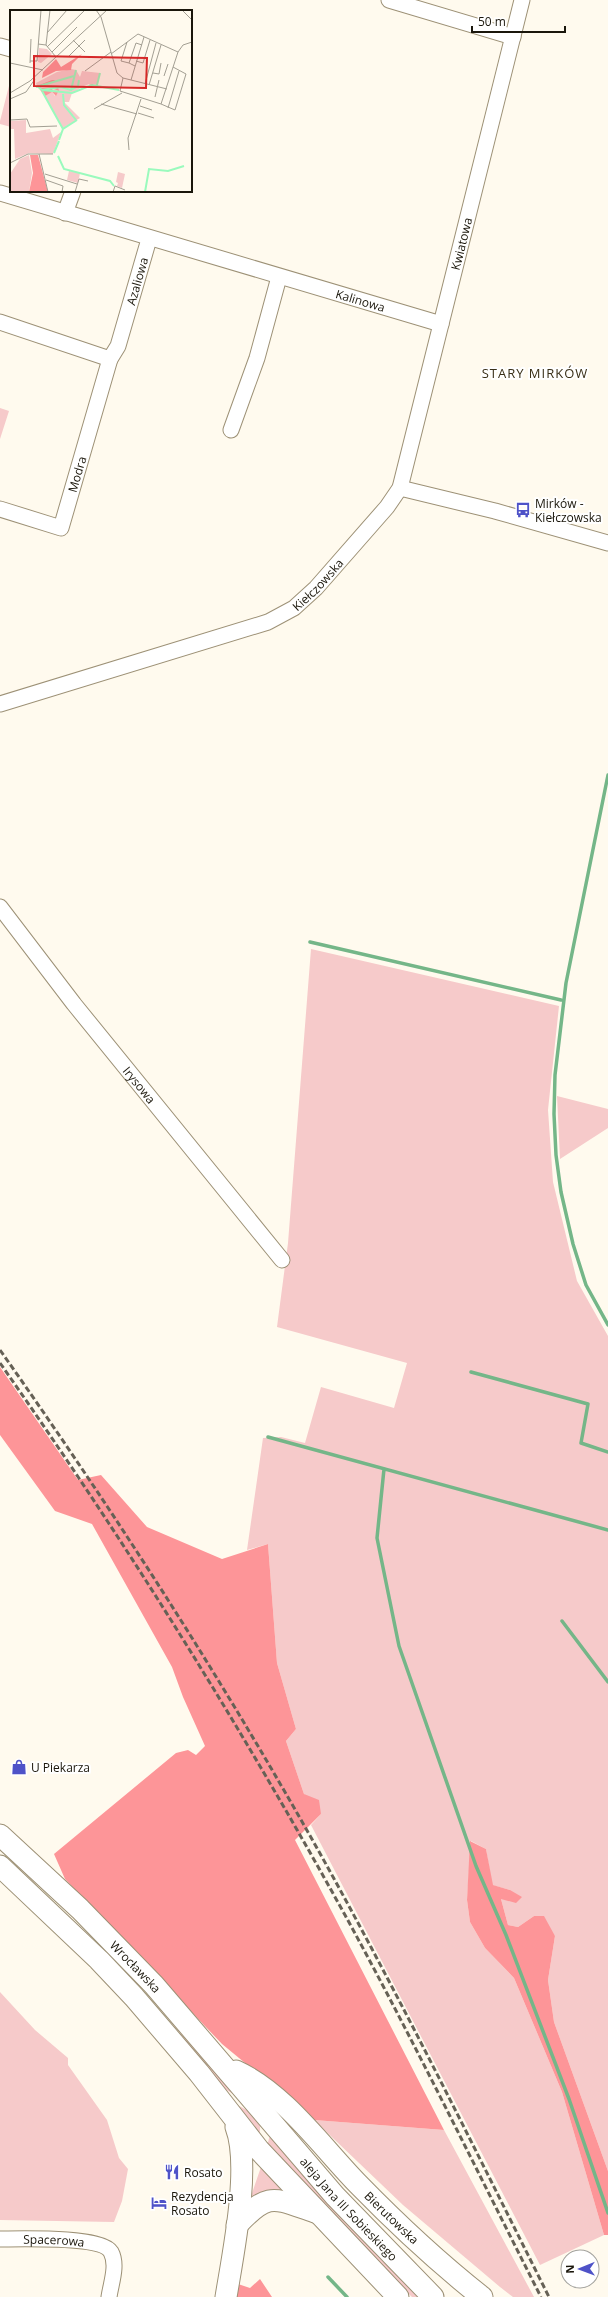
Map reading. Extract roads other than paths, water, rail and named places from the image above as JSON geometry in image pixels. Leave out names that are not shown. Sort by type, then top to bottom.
[{"type":"main road","name":"Wrocławska","points":[[4,1847],[127,1957],[225,2066],[262,2113]]},
{"type":"main road","name":"Wrocławska","points":[[0,1866],[100,1960],[134,1997],[199,2073],[237,2124],[259,2150]]},
{"type":"main road","name":"Bierutowska","points":[[225,2066],[252,2078],[286,2108],[359,2185],[482,2297]]},
{"type":"main road","name":"Wrocławska","points":[[199,2073],[227,2096],[262,2113]]},
{"type":"main road","name":"Bierutowska","points":[[262,2113],[287,2120],[308,2131]]},
{"type":"main road","points":[[237,2225],[259,2150],[262,2113]]},
{"type":"main road","name":"aleja Jana III Sobieskiego","points":[[262,2113],[339,2201],[433,2297]]},
{"type":"main road","points":[[226,2297],[237,2225],[243,2153],[237,2124]]},
{"type":"main road","name":"aleja Jana III Sobieskiego","points":[[259,2150],[398,2297]]},
{"type":"main road","points":[[237,2225],[256,2205],[269,2200],[289,2203],[318,2213]]},
{"type":"street","points":[[389,0],[513,37]]},
{"type":"street","name":"Kwiatowa","points":[[400,488],[522,0]]},
{"type":"street","points":[[0,46],[10,49]]},
{"type":"street","points":[[65,213],[73,192]]},
{"type":"street","points":[[0,193],[149,239]]},
{"type":"street","name":"Kalinowa","points":[[149,239],[441,324]]},
{"type":"street","name":"Azaliowa","points":[[110,359],[118,346],[149,239]]},
{"type":"street","points":[[231,430],[257,358],[278,277]]},
{"type":"street","points":[[0,322],[110,359]]},
{"type":"street","name":"Modra","points":[[0,509],[61,528],[110,359]]},
{"type":"street","points":[[400,488],[495,511],[608,543]]},
{"type":"street","name":"Kiełczowska","points":[[0,704],[268,622],[287,613],[316,588],[373,524],[400,488]]},
{"type":"street","name":"Irysowa","points":[[0,908],[74,1004],[282,1260]]},
{"type":"street","name":"Spacerowa","points":[[0,2239],[82,2241],[98,2243],[108,2247],[113,2259],[114,2268],[109,2297]]},
{"type":"waterway","points":[[608,775],[566,983],[555,1075],[554,1114],[556,1155],[561,1192],[573,1244],[586,1285],[608,1325]]},
{"type":"waterway","points":[[310,942],[561,1000]]},
{"type":"waterway","points":[[471,1372],[588,1404],[581,1443],[608,1452]]},
{"type":"waterway","points":[[268,1437],[608,1530]]},
{"type":"waterway","points":[[384,1469],[377,1538],[399,1646],[476,1866],[506,1935],[569,2099],[608,2213]]},
{"type":"waterway","points":[[562,1621],[608,1682]]},
{"type":"waterway","points":[[328,2277],[347,2297]]},
{"type":"railway","points":[[0,1350],[127,1536],[247,1727],[285,1792],[352,1911],[409,2020],[549,2297]]},
{"type":"railway","points":[[0,1363],[92,1498],[180,1634],[305,1844],[371,1962],[541,2297]]},
{"type":"place","name":"Mirków - Kiełczowska","points":[[523,510]]},
{"type":"place","name":"U Piekarza","points":[[19,1767]]},
{"type":"place","name":"Rosato","points":[[172,2172]]},
{"type":"place","name":"Rezydencja Rosato","points":[[159,2203]]},
{"type":"district","name":"STARY MIRKÓW","points":[[535,373]]}]
